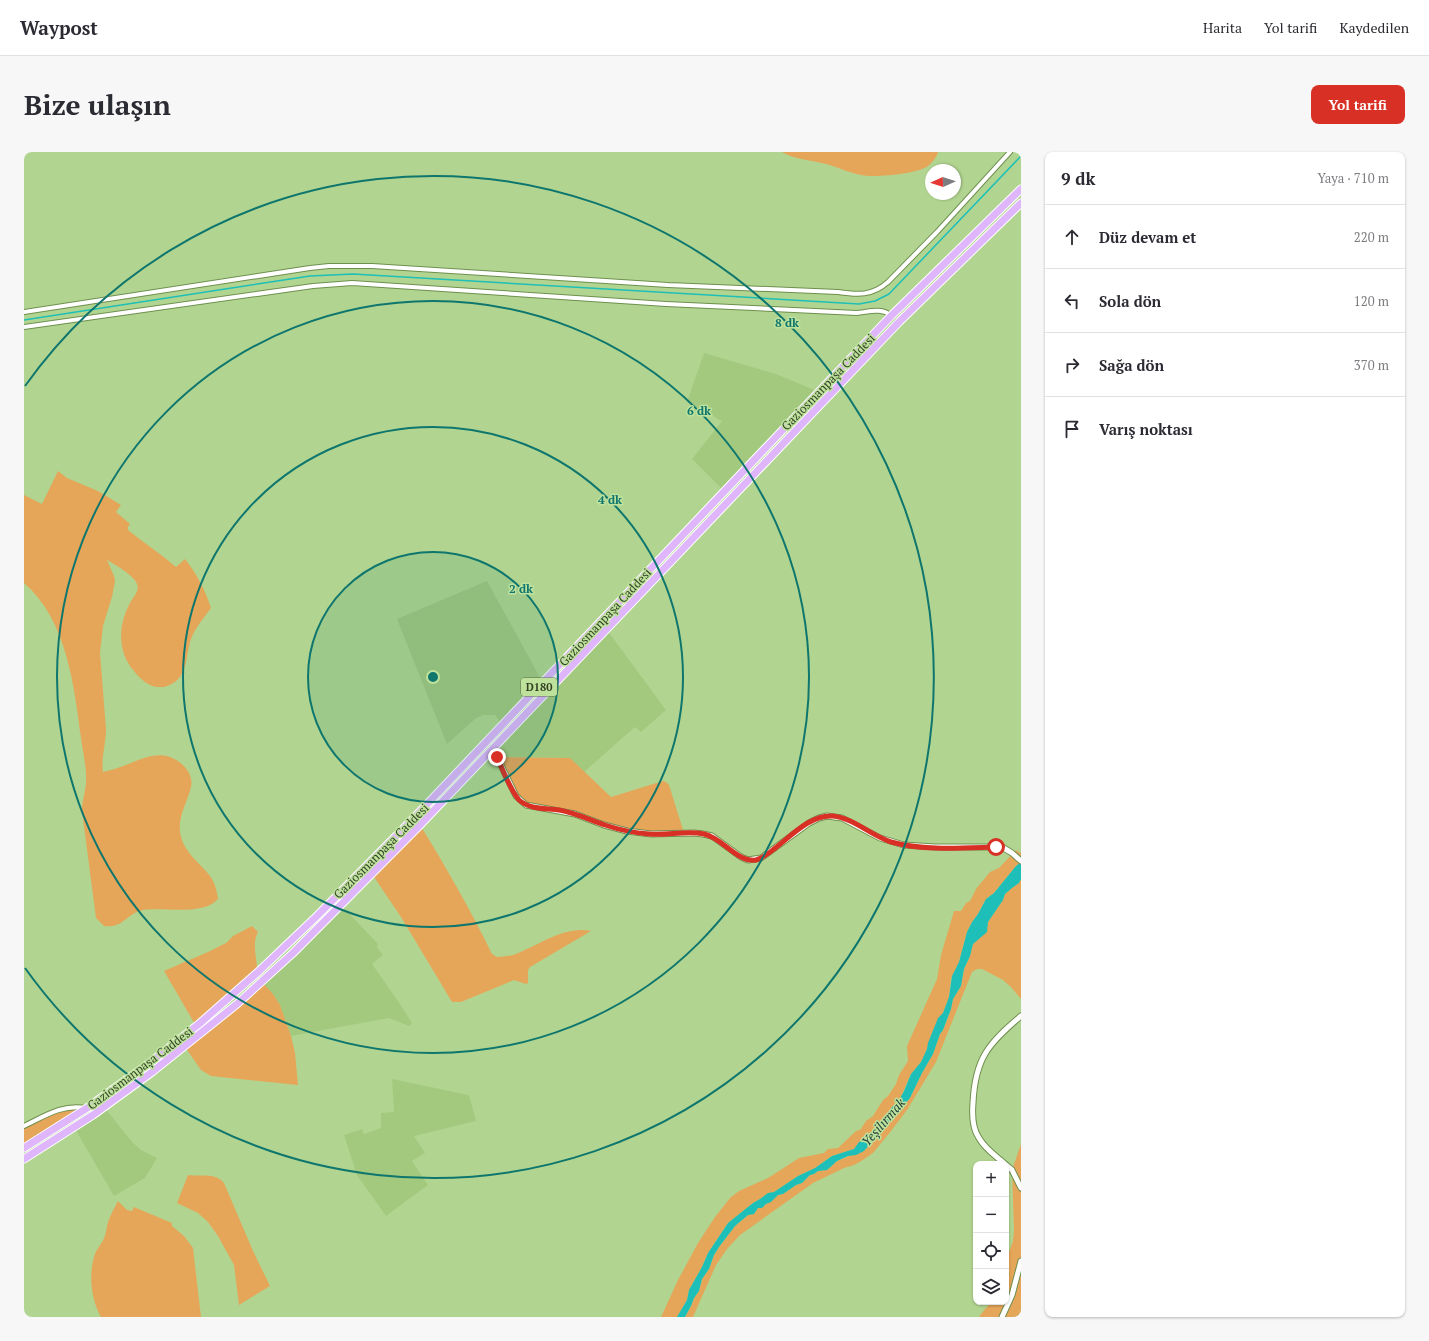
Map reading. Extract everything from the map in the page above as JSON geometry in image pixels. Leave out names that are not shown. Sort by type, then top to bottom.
[{"type":"highway","name":"Gaziosmanpaşa Caddesi","points":[[24,1148],[87,1108],[147,1065],[199,1024],[257,973],[317,916],[413,819],[892,316],[1021,189]]},
{"type":"highway","name":"Gaziosmanpaşa Caddesi","points":[[24,1159],[93,1116],[152,1072],[238,1004],[324,923],[420,826],[898,322],[1021,203]]},
{"type":"street","points":[[24,312],[310,268],[340,266],[380,267],[668,285],[855,294],[866,293],[881,288],[888,282],[938,232],[1010,152]]},
{"type":"street","points":[[24,328],[313,286],[352,283],[666,304],[857,313],[883,311],[892,316]]},
{"type":"street","points":[[493,749],[516,796],[526,805],[576,814],[604,825],[627,831],[651,834],[694,833],[712,836],[741,857],[748,860],[761,858],[809,823],[827,816],[842,818],[880,838],[904,845],[935,847],[996,847],[1006,849],[1021,861]]},
{"type":"street","points":[[1001,1161],[989,1151],[978,1137],[974,1128],[973,1092],[978,1068],[988,1048],[1003,1031],[1021,1016]]},
{"type":"street","points":[[24,1126],[65,1108],[76,1106],[87,1108]]},
{"type":"street","points":[[1009,1167],[1012,1170],[1021,1188]]},
{"type":"street","points":[[1002,1317],[1012,1294],[1021,1261]]},
{"type":"shaded area","points":[[782,152],[938,152],[931,163],[925,164],[925,168],[922,169],[895,175],[875,176],[857,174],[826,164],[793,157]]},
{"type":"shaded area","points":[[704,353],[776,374],[819,392],[724,491],[692,459],[722,421],[687,402]]},
{"type":"shaded area","points":[[58,471],[67,478],[98,491],[121,505],[116,512],[130,524],[128,530],[176,567],[185,559],[200,582],[211,608],[199,624],[192,637],[180,677],[165,687],[155,687],[148,684],[139,677],[128,664],[122,647],[121,638],[123,620],[126,611],[137,592],[138,587],[132,577],[107,560],[115,581],[112,597],[103,626],[100,653],[106,729],[103,772],[141,759],[162,755],[176,760],[183,765],[190,775],[191,784],[181,818],[181,837],[189,853],[206,871],[216,887],[218,899],[212,904],[183,910],[143,910],[133,914],[116,925],[110,926],[104,926],[96,918],[82,811],[86,784],[85,767],[71,676],[59,635],[50,616],[39,598],[24,583],[24,495],[42,504]]},
{"type":"shaded area","points":[[487,581],[543,683],[502,725],[495,715],[484,715],[476,718],[447,744],[397,619]]},
{"type":"shaded area","points":[[607,630],[666,710],[641,732],[635,727],[584,772],[570,758],[497,757],[493,749]]},
{"type":"shaded area","points":[[497,757],[570,758],[611,797],[663,781],[666,782],[669,785],[684,833],[627,831],[575,814],[532,807],[520,801]]},
{"type":"shaded area","points":[[420,825],[458,888],[492,954],[497,957],[513,955],[551,937],[571,931],[591,931],[530,967],[528,970],[528,983],[526,984],[514,980],[461,1002],[452,1002],[401,917],[372,874]]},
{"type":"shaded area","points":[[1016,850],[1020,853],[1021,852],[1021,862],[994,893],[986,899],[967,932],[959,962],[951,979],[949,997],[943,1013],[932,1033],[921,1062],[911,1074],[900,1099],[878,1126],[854,1149],[832,1156],[815,1168],[798,1176],[774,1192],[768,1193],[728,1223],[708,1253],[689,1290],[687,1300],[677,1317],[661,1317],[678,1280],[698,1243],[715,1217],[730,1198],[739,1191],[768,1178],[799,1158],[824,1153],[828,1149],[838,1148],[856,1131],[860,1130],[866,1121],[873,1116],[883,1100],[888,1096],[896,1084],[899,1075],[908,1061],[907,1046],[937,979],[941,955],[954,911],[961,911],[966,903],[970,901],[976,889],[990,872],[999,868]]},
{"type":"shaded area","points":[[1021,879],[1021,999],[1003,980],[982,969],[977,969],[972,972],[936,1062],[907,1110],[873,1153],[854,1165],[844,1168],[813,1183],[740,1235],[727,1249],[716,1265],[693,1317],[685,1317],[699,1291],[702,1279],[709,1269],[714,1255],[735,1226],[748,1215],[754,1214],[758,1208],[762,1208],[778,1195],[783,1194],[796,1185],[802,1183],[810,1175],[818,1171],[827,1170],[837,1161],[866,1149],[874,1138],[878,1137],[885,1126],[910,1098],[933,1054],[951,1009],[953,999],[961,986],[964,969],[970,956],[973,944],[986,932],[988,922],[1003,900],[1005,894],[1019,883]]},
{"type":"shaded area","points":[[341,905],[378,944],[377,947],[383,955],[372,964],[412,1023],[409,1026],[389,1018],[291,1036],[280,1005],[262,982]]},
{"type":"shaded area","points":[[252,926],[258,932],[255,942],[257,973],[196,1026],[164,971],[226,943],[233,936]]},
{"type":"shaded area","points":[[262,982],[273,994],[280,1005],[291,1036],[295,1053],[298,1085],[211,1076],[201,1070],[185,1047]]},
{"type":"shaded area","points":[[392,1079],[469,1095],[476,1121],[414,1136],[425,1153],[412,1161],[428,1185],[386,1216],[357,1175],[344,1135],[362,1129],[364,1134],[381,1128],[381,1113],[394,1112]]},
{"type":"shaded area","points":[[104,1107],[133,1143],[141,1150],[157,1158],[145,1178],[114,1196],[74,1127]]},
{"type":"shaded area","points":[[87,1108],[24,1148],[24,1126],[59,1109]]},
{"type":"shaded area","points":[[1021,1144],[1021,1317],[979,1317],[989,1305],[1009,1305],[1009,1252],[1013,1241],[1014,1230],[1012,1170]]},
{"type":"shaded area","points":[[188,1175],[212,1176],[224,1183],[253,1251],[270,1286],[239,1305],[234,1265],[218,1236],[208,1222],[198,1213],[177,1203]]},
{"type":"shaded area","points":[[118,1201],[127,1210],[132,1211],[134,1207],[172,1223],[172,1226],[184,1236],[193,1248],[201,1317],[101,1317],[93,1295],[91,1278],[93,1261],[105,1235],[109,1219]]},
{"type":"water","name":"Yeşilırmak","points":[[1021,862],[1021,879],[1019,883],[1005,894],[1003,900],[988,922],[987,932],[973,944],[970,956],[964,969],[961,986],[953,999],[943,1030],[940,1034],[933,1054],[910,1098],[885,1126],[878,1137],[874,1139],[864,1151],[837,1161],[827,1170],[818,1171],[810,1175],[802,1183],[796,1185],[783,1194],[778,1195],[771,1202],[762,1208],[758,1208],[754,1214],[748,1215],[735,1226],[714,1255],[709,1269],[702,1279],[699,1291],[685,1317],[677,1317],[687,1300],[689,1290],[708,1253],[728,1223],[768,1193],[774,1192],[798,1176],[815,1168],[832,1156],[854,1149],[859,1142],[864,1140],[878,1126],[893,1106],[898,1102],[911,1074],[921,1062],[938,1018],[943,1013],[949,997],[952,976],[959,962],[967,932],[972,922],[986,899],[994,893]]},
{"type":"waterway","points":[[24,320],[310,276],[353,274],[859,304],[875,301],[889,294],[1021,156]]},
{"type":"route","points":[[497,757],[516,796],[526,805],[576,814],[604,825],[627,831],[666,835],[694,833],[712,836],[725,844],[736,854],[748,860],[755,860],[767,855],[809,823],[827,816],[842,818],[880,838],[904,845],[935,847],[996,847]]}]
